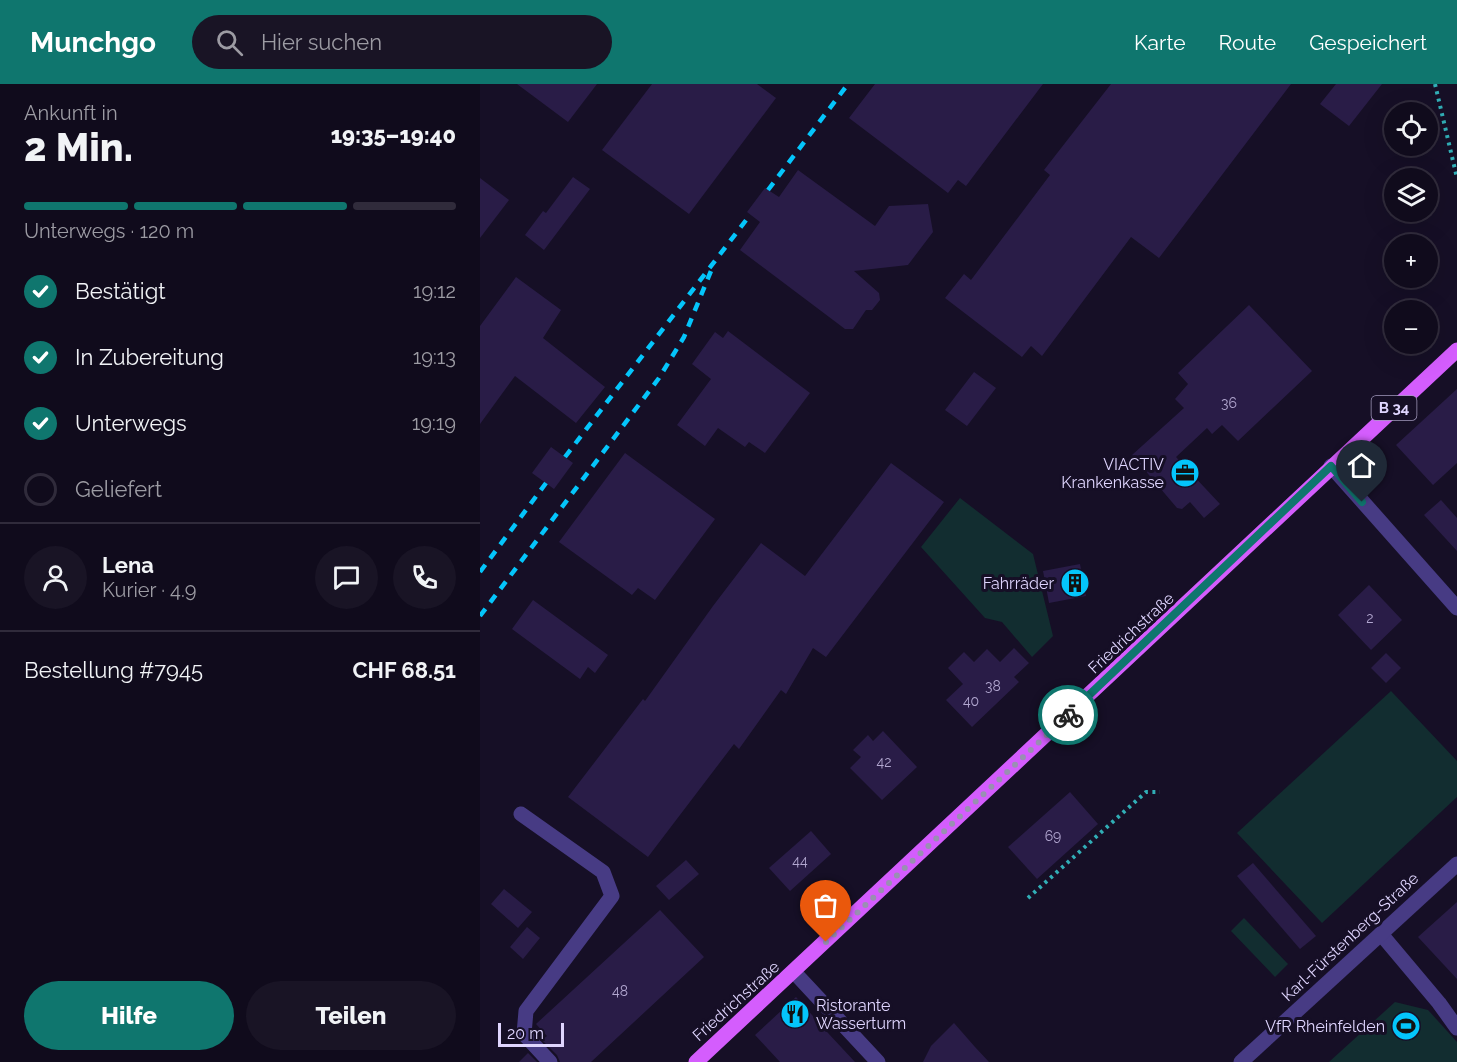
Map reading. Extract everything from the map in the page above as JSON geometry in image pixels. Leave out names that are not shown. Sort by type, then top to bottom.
[{"type":"main road","name":"Friedrichstraße","points":[[696,1062],[1199,594],[1331,466],[1457,350]]},
{"type":"street","points":[[1331,466],[1457,608]]},
{"type":"street","points":[[521,814],[603,872],[612,896],[526,1011],[524,1034],[550,1062]]},
{"type":"street","name":"Karl-Fürstenberg-Straße","points":[[1241,1062],[1457,864]]},
{"type":"street","points":[[1381,934],[1457,1028]]},
{"type":"street","points":[[794,972],[878,1062]]},
{"type":"path","points":[[1435,84],[1457,178]]},
{"type":"path","points":[[1028,898],[1146,792],[1160,792]]},
{"type":"green space","points":[[960,498],[1033,554],[1053,636],[1032,657],[1002,622],[985,618],[921,547]]},
{"type":"green space","points":[[1391,691],[1457,761],[1457,797],[1322,923],[1237,833]]},
{"type":"green space","points":[[1244,918],[1288,964],[1275,977],[1231,931]]},
{"type":"green space","name":"VfR Rheinfelden","points":[[1395,1002],[1428,1010],[1457,1042],[1457,1062],[1329,1062]]},
{"type":"building","points":[[517,84],[597,84],[568,122]]},
{"type":"building","points":[[652,84],[757,84],[776,98],[689,214],[602,150]]},
{"type":"building","points":[[875,84],[1043,84],[966,186],[958,180],[948,193],[849,118]]},
{"type":"building","points":[[1111,84],[1291,84],[1159,258],[1131,237],[1042,356],[1031,346],[1022,357],[945,298],[964,274],[971,280],[1050,175],[1044,170]]},
{"type":"building","points":[[1336,84],[1382,84],[1349,126],[1320,104]]},
{"type":"building","points":[[798,170],[875,226],[889,206],[928,204],[933,232],[908,265],[854,271],[879,293],[880,300],[872,310],[866,310],[853,329],[845,329],[740,250],[760,222],[747,212],[765,188],[779,197]]},
{"type":"building","points":[[573,177],[590,189],[544,250],[525,235],[543,211],[546,213]]},
{"type":"building","points":[[480,178],[509,200],[480,238]]},
{"type":"building","points":[[516,277],[561,310],[543,338],[605,387],[576,423],[515,376],[480,424],[480,326]]},
{"type":"building","points":[[1249,305],[1312,371],[1238,441],[1222,425],[1212,434],[1207,428],[1176,457],[1220,504],[1204,518],[1190,502],[1182,509],[1177,508],[1132,455],[1184,408],[1175,399],[1188,384],[1178,373]]},
{"type":"building","points":[[728,331],[810,393],[765,453],[749,442],[745,447],[718,428],[705,446],[677,425],[711,379],[692,364],[715,332],[723,338]]},
{"type":"building","points":[[974,372],[996,388],[967,426],[945,410]]},
{"type":"building","points":[[1457,389],[1457,463],[1433,485],[1396,445]]},
{"type":"building","points":[[551,447],[573,463],[554,489],[532,473]]},
{"type":"building","points":[[625,453],[715,519],[655,600],[638,588],[632,595],[559,542]]},
{"type":"building","points":[[891,463],[944,502],[826,657],[813,648],[786,694],[781,690],[739,749],[734,744],[648,857],[568,797],[643,699],[645,701],[761,543],[805,576]]},
{"type":"building","points":[[1441,500],[1457,518],[1457,551],[1424,515]]},
{"type":"building","points":[[1080,564],[1086,596],[1049,603],[1043,571]]},
{"type":"building","points":[[1369,585],[1402,620],[1371,650],[1338,615]]},
{"type":"building","points":[[533,600],[608,655],[595,673],[588,667],[580,679],[512,629]]},
{"type":"building","points":[[1014,648],[1029,663],[1014,677],[1019,682],[972,727],[946,700],[963,684],[948,668],[964,652],[974,662],[987,649],[1000,662]]},
{"type":"building","points":[[1386,653],[1401,668],[1386,683],[1371,668]]},
{"type":"building","points":[[883,731],[917,767],[882,800],[850,768],[861,757],[853,750],[868,735],[873,741]]},
{"type":"building","points":[[1070,792],[1098,824],[1037,879],[1008,847]]},
{"type":"building","points":[[811,831],[831,854],[790,891],[769,868]]},
{"type":"building","points":[[686,860],[699,874],[669,900],[656,886]]},
{"type":"building","points":[[1253,863],[1316,936],[1300,949],[1237,876]]},
{"type":"building","points":[[504,889],[532,912],[518,928],[491,904]]},
{"type":"building","points":[[1457,902],[1457,979],[1418,937]]},
{"type":"building","points":[[660,910],[704,957],[591,1062],[560,1062],[557,1055],[542,1040],[547,1036],[536,1024]]},
{"type":"building","points":[[527,927],[540,938],[523,959],[510,947]]},
{"type":"building","name":"Ristorante Wasserturm","points":[[796,997],[855,1062],[780,1062],[755,1035]]},
{"type":"building","points":[[954,1023],[989,1062],[923,1062],[931,1046]]},
{"type":"building","points":[[528,1053],[537,1062],[519,1062]]},
{"type":"railway","points":[[768,190],[848,84]]},
{"type":"railway","points":[[565,457],[750,215]]},
{"type":"railway","points":[[480,616],[659,378],[684,337],[713,266]]},
{"type":"railway","points":[[480,572],[546,483]]},
{"type":"way so far","points":[[826,942],[1068,715]]},
{"type":"place","name":"VIACTIV Krankenkasse","points":[[1185,473]]},
{"type":"place","name":"Fahrräder","points":[[1075,583]]},
{"type":"place","name":"Ristorante Wasserturm","points":[[795,1014]]},
{"type":"place","name":"VfR Rheinfelden","points":[[1406,1026]]},
{"type":"route","points":[[1068,715],[1207,586],[1331,466],[1362,502]]}]
